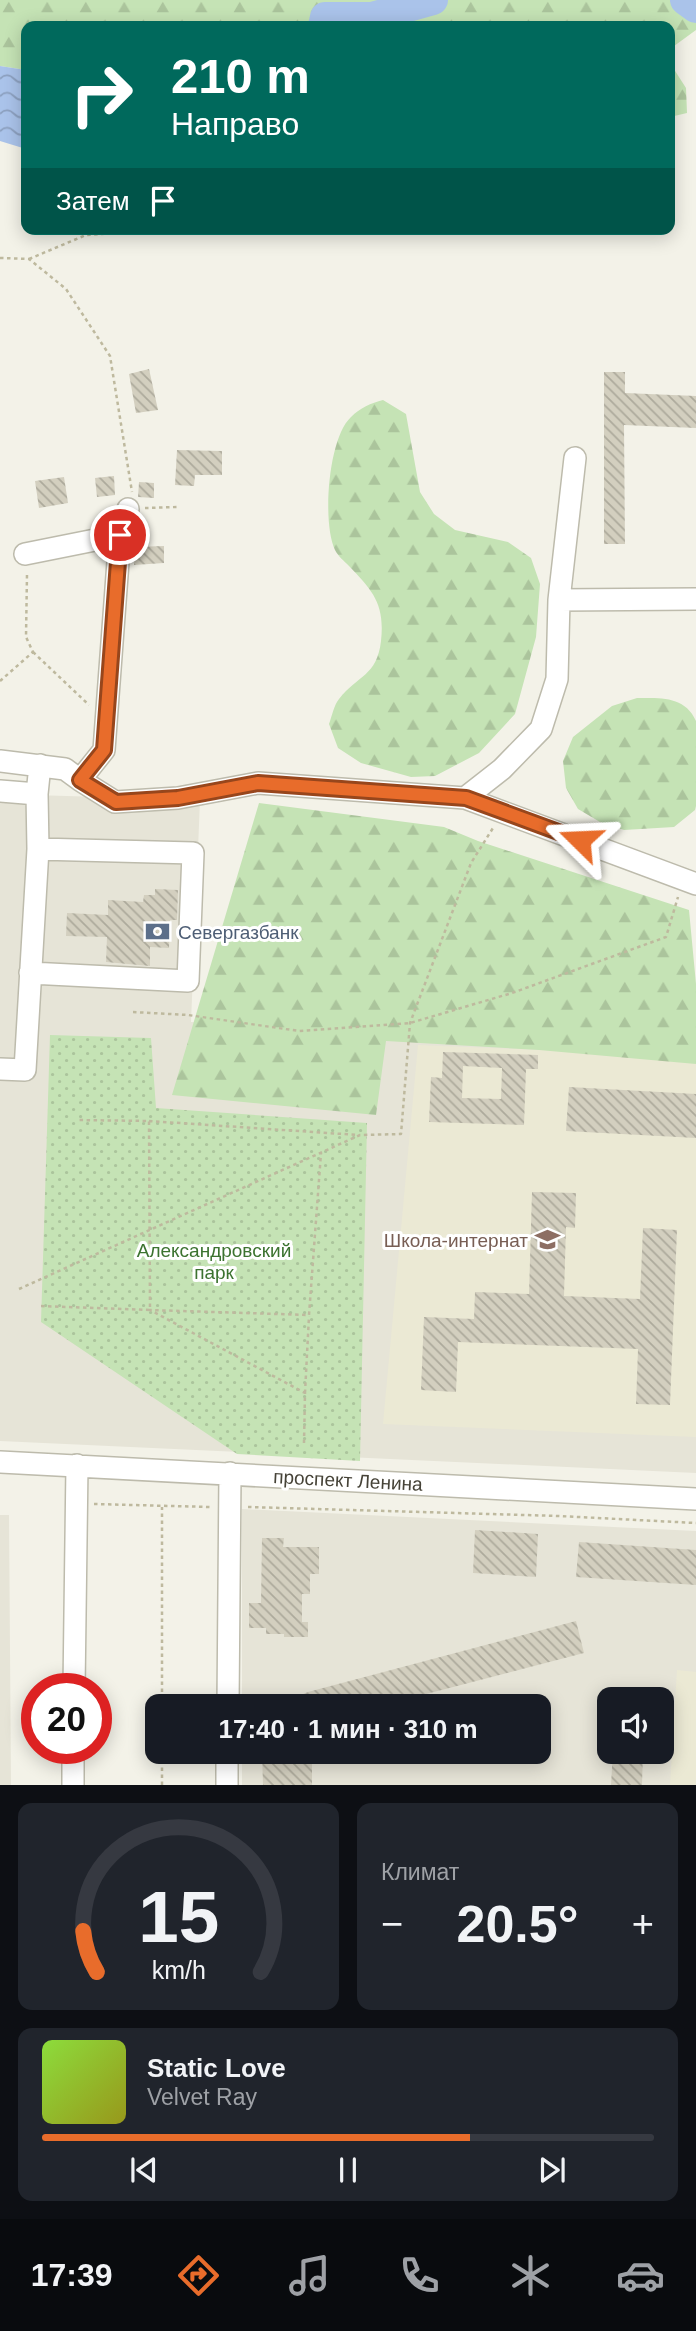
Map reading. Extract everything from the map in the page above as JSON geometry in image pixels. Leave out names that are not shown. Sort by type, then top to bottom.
[{"type":"street","points":[[466,798],[502,769],[541,729],[557,679],[559,600],[575,458]]},
{"type":"street","points":[[80,780],[104,750],[120,535],[128,509]]},
{"type":"street","points":[[25,554],[120,535]]},
{"type":"street","points":[[559,600],[696,599]]},
{"type":"street","points":[[0,761],[65,768],[116,802],[178,798],[258,783],[466,798],[689,882]]},
{"type":"street","points":[[0,1069],[24,1070],[38,849],[37,794],[40,765]]},
{"type":"street","points":[[0,791],[37,794]]},
{"type":"street","points":[[30,973],[188,981],[192,853],[38,849]]},
{"type":"street","name":"проспект Ленина","points":[[0,1462],[696,1499]]},
{"type":"street","points":[[74,1673],[77,1465]]},
{"type":"street","points":[[228,1694],[230,1473]]},
{"type":"street","points":[[73,1764],[73,1785]]},
{"type":"street","points":[[227,1764],[227,1785]]},
{"type":"path","points":[[0,258],[29,259],[86,235]]},
{"type":"path","points":[[29,259],[66,289],[110,356],[132,489],[128,509],[177,506]]},
{"type":"path","points":[[25,554],[26,637],[33,652],[95,711]]},
{"type":"path","points":[[0,681],[33,652]]},
{"type":"path","points":[[77,1120],[149,1121],[360,1135],[401,1134],[410,1023],[471,863],[503,811]]},
{"type":"path","points":[[133,1012],[188,1016],[299,1031],[410,1023],[512,993],[666,936],[689,882]]},
{"type":"path","points":[[149,1121],[150,1310]]},
{"type":"path","points":[[19,1289],[360,1135]]},
{"type":"path","points":[[304,1443],[309,1315],[321,1153]]},
{"type":"path","points":[[41,1306],[309,1315]]},
{"type":"path","points":[[150,1310],[305,1393]]},
{"type":"path","points":[[77,1503],[559,1516],[696,1523]]},
{"type":"path","points":[[162,1507],[162,1694]]},
{"type":"path","points":[[162,1764],[162,1785]]},
{"type":"shaded area","points":[[0,794],[200,800],[191,1022],[696,1043],[696,1473],[0,1441]]},
{"type":"shaded area","name":"Школа-интернат","points":[[418,1045],[696,1056],[696,1437],[383,1424]]},
{"type":"shaded area","points":[[242,1509],[696,1531],[696,1785],[242,1785],[242,1764],[551,1764],[551,1694],[242,1694]]},
{"type":"shaded area","points":[[0,1515],[9,1515],[11,1785],[0,1785]]},
{"type":"shaded area","points":[[677,1670],[696,1672],[696,1785],[670,1785],[671,1764],[674,1764]]},
{"type":"green space","points":[[0,0],[696,0],[696,30],[675,45],[675,21],[21,21],[21,69],[0,66]]},
{"type":"green space","points":[[675,71],[686,88],[687,113],[675,116]]},
{"type":"green space","points":[[383,400],[406,414],[420,492],[434,514],[455,530],[508,542],[531,558],[540,584],[536,637],[515,714],[479,753],[435,776],[411,777],[361,763],[338,748],[329,724],[339,699],[366,674],[375,661],[379,653],[382,628],[376,599],[335,550],[331,537],[328,502],[332,461],[343,428],[351,417],[366,406]]},
{"type":"green space","points":[[637,698],[679,703],[686,707],[696,721],[696,806],[695,810],[674,827],[624,830],[600,822],[578,809],[566,788],[563,761],[573,737],[612,706]]},
{"type":"green space","points":[[259,803],[444,827],[478,841],[689,910],[696,984],[696,1064],[539,1050],[386,1041],[376,1115],[172,1095]]},
{"type":"green space","name":"Александровский парк","points":[[50,1035],[151,1038],[156,1108],[367,1123],[360,1461],[237,1454],[41,1322]]},
{"type":"water","points":[[0,66],[21,69],[21,147],[0,141]]},
{"type":"building","points":[[149,369],[158,410],[136,413],[129,374]]},
{"type":"building","points":[[604,372],[625,372],[625,393],[696,396],[696,428],[624,425],[625,544],[604,544]]},
{"type":"building","points":[[177,450],[222,451],[222,475],[195,475],[194,486],[175,485]]},
{"type":"building","points":[[114,476],[115,495],[97,497],[95,478]]},
{"type":"building","points":[[64,477],[68,503],[39,508],[35,481]]},
{"type":"building","points":[[139,482],[154,483],[154,498],[138,497]]},
{"type":"building","points":[[164,546],[164,563],[134,565],[135,547]]},
{"type":"building","points":[[155,889],[178,890],[177,920],[170,920],[169,948],[150,947],[150,966],[106,962],[107,937],[66,936],[67,913],[108,915],[108,900],[143,902],[144,895],[155,895]]},
{"type":"building","points":[[443,1052],[538,1055],[538,1069],[526,1069],[524,1125],[429,1122],[431,1077],[442,1078]],"holes":[[[463,1066],[502,1068],[501,1099],[462,1098]]]},
{"type":"building","points":[[569,1087],[696,1094],[696,1138],[566,1131]]},
{"type":"building","points":[[532,1192],[576,1193],[575,1228],[566,1227],[564,1296],[640,1299],[643,1228],[677,1230],[670,1405],[636,1404],[638,1349],[458,1342],[456,1392],[421,1390],[424,1317],[474,1319],[475,1292],[529,1294]]},
{"type":"building","points":[[475,1530],[538,1534],[536,1577],[473,1573]]},
{"type":"building","points":[[262,1538],[284,1538],[283,1547],[319,1547],[319,1574],[310,1574],[310,1594],[302,1594],[302,1622],[308,1622],[308,1637],[284,1637],[284,1634],[266,1634],[266,1628],[249,1628],[249,1603],[261,1603]]},
{"type":"building","points":[[579,1542],[696,1550],[696,1585],[576,1577]]},
{"type":"building","points":[[576,1621],[584,1653],[426,1694],[303,1694]]},
{"type":"building","points":[[262,1764],[312,1764],[312,1785],[263,1785]]},
{"type":"building","points":[[612,1764],[643,1764],[642,1785],[611,1785]]},
{"type":"waterway","points":[[324,21],[325,17],[372,17],[433,0]]},
{"type":"waterway","points":[[685,0],[696,8]]},
{"type":"place","name":"Севергазбанк","points":[[158,932]]},
{"type":"place","name":"Школа-интернат","points":[[548,1240]]},
{"type":"route","points":[[120,535],[104,750],[80,780],[116,802],[178,798],[258,783],[466,798],[580,840]]}]
